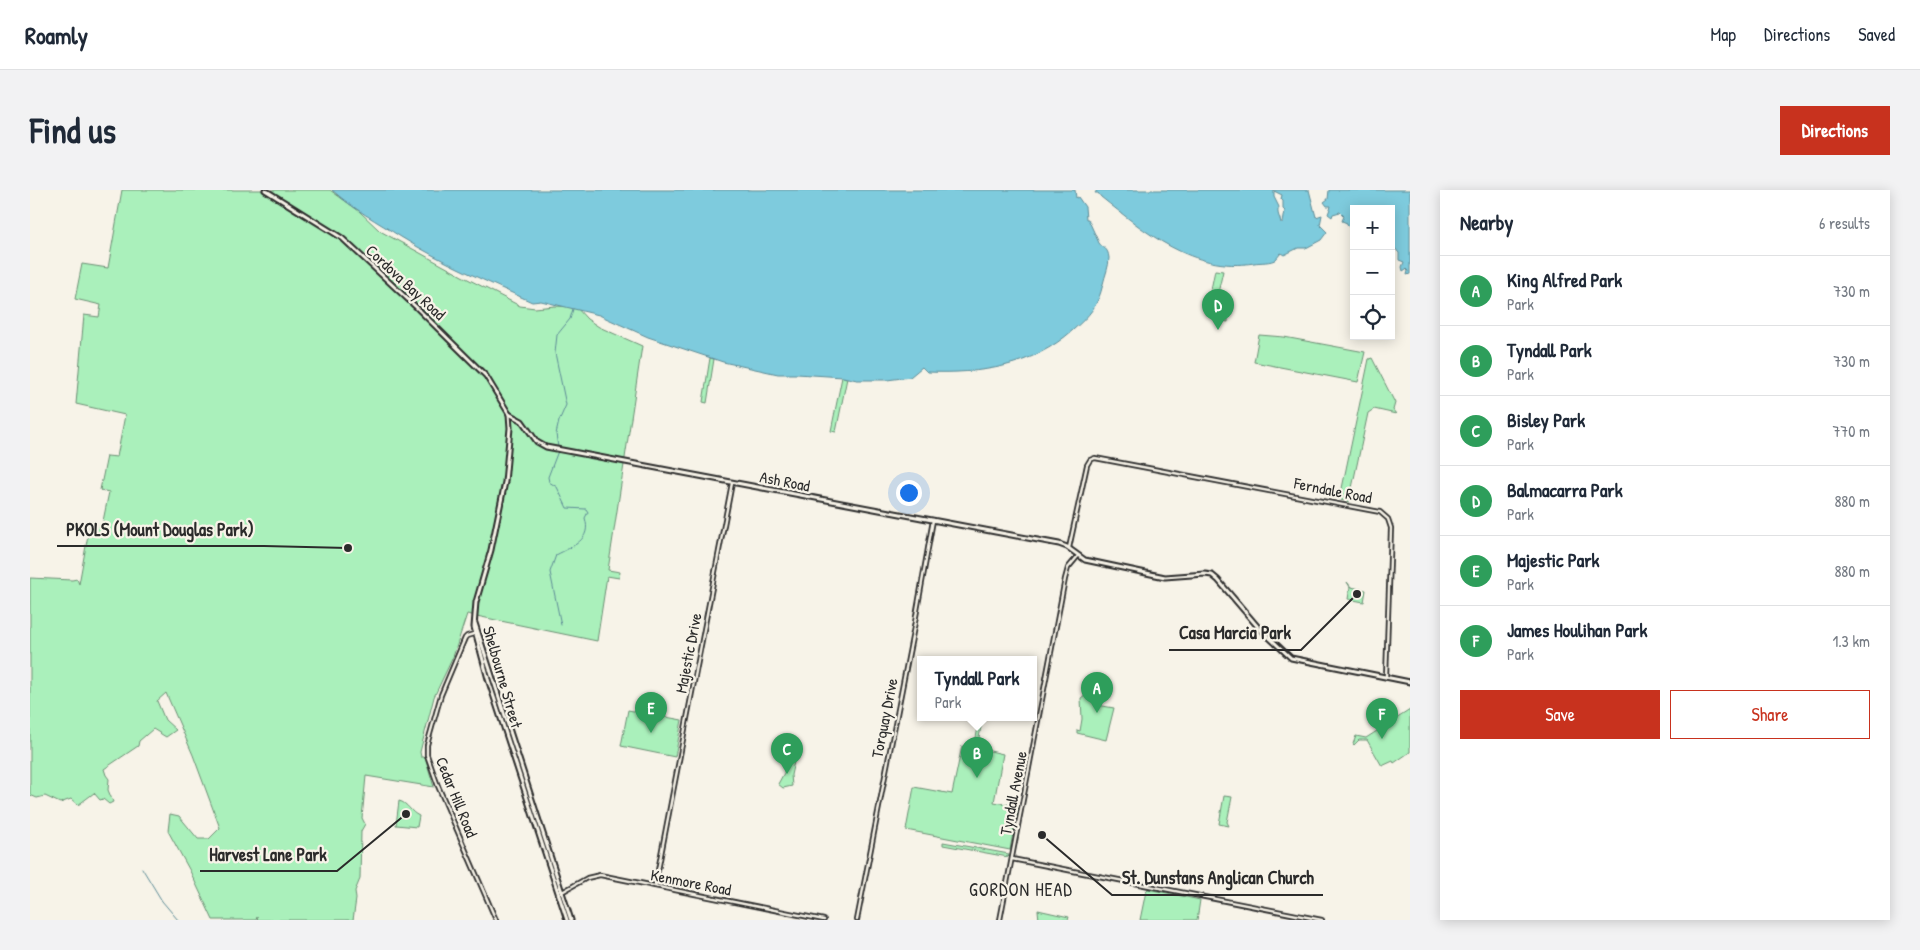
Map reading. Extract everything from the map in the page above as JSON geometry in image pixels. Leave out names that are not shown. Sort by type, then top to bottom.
[{"type":"main road","name":"Cordova Bay Road","points":[[265,190],[342,238],[486,376],[508,414]]},
{"type":"main road","name":"Ash Road","points":[[508,414],[522,421],[537,442],[546,448],[1039,540],[1070,548]]},
{"type":"main road","name":"Shelbourne Street","points":[[508,414],[510,428],[505,482],[491,550],[476,602],[475,622],[567,920]]},
{"type":"main road","points":[[1070,548],[1085,560],[1166,577],[1212,575],[1258,626],[1291,658],[1410,682]]},
{"type":"main road","name":"Shelbourne Street","points":[[560,893],[571,920]]},
{"type":"street","name":"Ferndale Road","points":[[1070,548],[1087,465],[1091,459],[1099,458],[1378,511],[1389,521],[1391,528],[1386,678]]},
{"type":"street","name":"Majestic Drive","points":[[655,886],[732,483]]},
{"type":"street","name":"Torquay Drive","points":[[857,920],[933,520]]},
{"type":"street","name":"Tyndall Avenue","points":[[1000,920],[1065,579],[1068,568],[1078,556]]},
{"type":"street","name":"Cedar Hill Road","points":[[477,633],[465,638],[441,694],[426,752],[438,786],[496,920]]},
{"type":"street","points":[[1012,859],[1322,920]]},
{"type":"street","name":"Kenmore Road","points":[[560,893],[595,875],[824,920]]},
{"type":"green space","points":[[122,190],[330,190],[359,211],[380,231],[520,306],[535,308],[555,306],[576,307],[587,319],[599,327],[642,346],[608,570],[620,572],[619,578],[607,576],[597,641],[467,614],[453,657],[434,697],[420,752],[421,757],[425,757],[434,787],[366,776],[362,818],[365,824],[361,831],[360,879],[355,891],[356,899],[353,920],[258,920],[257,917],[256,920],[213,920],[190,871],[168,831],[170,814],[179,816],[198,839],[209,839],[220,828],[193,755],[166,693],[157,701],[165,720],[176,730],[166,737],[153,729],[139,741],[138,746],[104,769],[109,779],[108,790],[113,802],[109,804],[103,799],[100,800],[94,793],[78,805],[71,799],[60,803],[45,796],[37,798],[30,795],[30,578],[77,579],[79,584],[90,524],[102,526],[109,492],[100,490],[107,456],[117,457],[125,415],[76,404],[84,315],[99,317],[101,305],[75,299],[82,264],[108,268]]},
{"type":"green space","points":[[1215,270],[1223,271],[1213,315],[1206,314]]},
{"type":"green space","points":[[1213,315],[1228,318],[1228,322],[1214,319]]},
{"type":"green space","points":[[1259,335],[1284,337],[1365,352],[1358,382],[1254,362]]},
{"type":"green space","points":[[710,358],[714,359],[707,403],[703,402]]},
{"type":"green space","points":[[1372,358],[1395,403],[1393,410],[1396,414],[1374,409],[1368,413],[1349,502],[1340,498],[1369,359]]},
{"type":"green space","points":[[842,377],[847,378],[836,432],[831,431]]},
{"type":"green space","points":[[1347,582],[1351,587],[1366,590],[1364,602],[1348,599],[1350,587]]},
{"type":"green space","points":[[483,655],[486,660],[525,781],[522,781]]},
{"type":"green space","points":[[1085,695],[1097,705],[1114,708],[1106,740],[1077,733],[1077,730],[1080,731],[1082,719],[1081,698]]},
{"type":"green space","points":[[628,710],[682,720],[675,757],[621,746]]},
{"type":"green space","points":[[1410,710],[1410,752],[1394,763],[1393,761],[1382,766],[1367,740],[1359,740],[1353,744],[1356,736],[1366,738]]},
{"type":"green space","points":[[979,721],[982,721],[977,748],[1003,754],[994,802],[1018,806],[1010,850],[906,830],[914,787],[952,794],[962,746],[974,748]]},
{"type":"green space","points":[[786,760],[794,762],[791,775],[792,786],[783,788],[778,784],[784,773]]},
{"type":"green space","points":[[1224,796],[1232,797],[1227,822],[1229,826],[1219,824]]},
{"type":"green space","points":[[399,801],[419,816],[417,827],[396,825]]},
{"type":"green space","points":[[943,842],[1009,854],[1008,857],[943,845]]},
{"type":"green space","points":[[1148,889],[1200,900],[1197,920],[1140,920]]},
{"type":"green space","points":[[1038,910],[1069,917],[1068,920],[1039,920]]},
{"type":"water","points":[[332,190],[1075,190],[1076,198],[1078,197],[1085,207],[1086,219],[1088,219],[1099,243],[1108,252],[1109,261],[1099,298],[1089,315],[1057,343],[1023,360],[1005,366],[967,371],[927,372],[922,367],[910,377],[887,380],[857,380],[843,377],[778,374],[723,362],[648,337],[599,315],[541,301],[532,302],[433,255],[357,209]]},
{"type":"water","points":[[1097,190],[1309,190],[1316,217],[1322,215],[1320,225],[1327,232],[1321,240],[1306,248],[1298,248],[1284,255],[1281,253],[1272,261],[1232,264],[1211,262],[1190,256],[1171,247],[1135,223],[1098,193],[1095,193]],"holes":[[[1274,191],[1282,195],[1281,199],[1285,211],[1283,223],[1281,223],[1278,213],[1279,207],[1274,197]]]},
{"type":"water","points":[[1329,190],[1410,190],[1410,274],[1407,275],[1408,271],[1406,269],[1403,271],[1404,262],[1399,260],[1399,253],[1395,248],[1395,205],[1350,205],[1350,228],[1347,223],[1342,221],[1344,216],[1340,212],[1333,214],[1332,217],[1328,214],[1331,206],[1327,206],[1324,202],[1328,199]]},
{"type":"waterway","points":[[558,447],[556,434],[566,405],[555,353],[557,335],[570,319],[573,309]]},
{"type":"waterway","points":[[558,451],[548,477],[549,482],[557,487],[567,508],[586,509],[588,512],[585,518],[586,532],[583,537],[580,541],[556,555],[550,572],[561,625]]},
{"type":"waterway","points":[[142,868],[162,901],[178,920]]},
{"type":"place","name":"Balmacarra Park","points":[[1218,330]]},
{"type":"place","name":"PKOLS (Mount Douglas Park)","points":[[348,548]]},
{"type":"place","name":"Casa Marcia Park","points":[[1357,594]]},
{"type":"place","name":"King Alfred Park","points":[[1097,713]]},
{"type":"place","name":"Majestic Park","points":[[651,733]]},
{"type":"place","name":"James Houlihan Park","points":[[1382,739]]},
{"type":"place","name":"Bisley Park","points":[[787,774]]},
{"type":"place","name":"Tyndall Park","points":[[977,778]]},
{"type":"place","name":"Harvest Lane Park","points":[[406,814]]},
{"type":"place","name":"St. Dunstans Anglican Church","points":[[1042,835]]},
{"type":"district","name":"GORDON HEAD","points":[[1021,890]]}]
